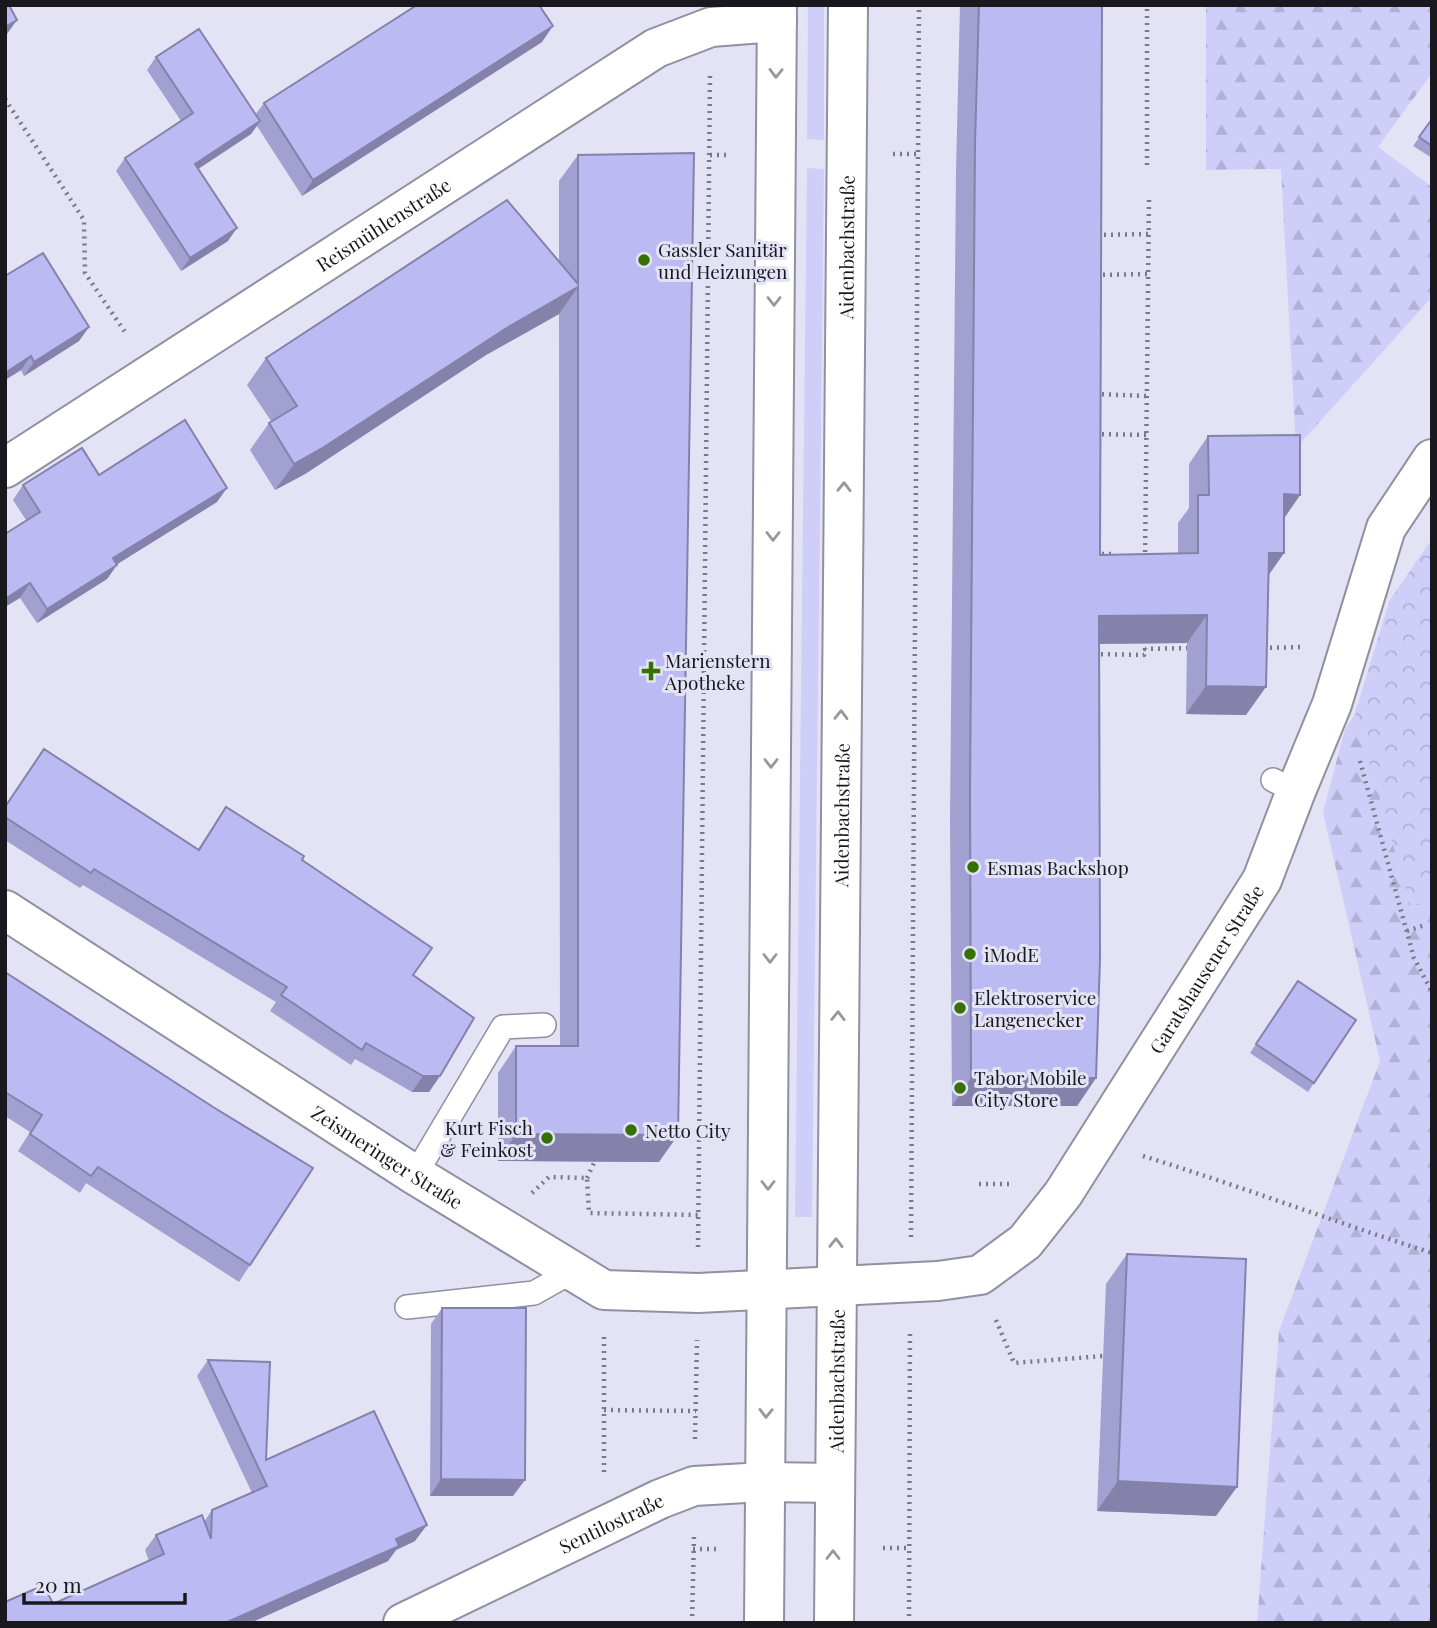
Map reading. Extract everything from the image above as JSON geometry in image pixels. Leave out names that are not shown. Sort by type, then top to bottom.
[{"type":"street","name":"Aidenbachstraße","points":[[764,1623],[765,1482],[802,1288],[848,5]]},
{"type":"street","name":"Aidenbachstraße","points":[[777,14],[802,1288],[834,1483],[834,1623]]},
{"type":"street","name":"Reismühlenstraße","points":[[5,467],[656,48],[710,27],[777,14]]},
{"type":"street","name":"Garatshausener Straße","points":[[802,1288],[911,1283],[980,1275],[1025,1242],[1063,1194],[1262,880],[1284,786],[1332,704],[1386,528],[1432,459]]},
{"type":"street","name":"Zeismeringer Straße","points":[[5,910],[415,1175],[604,1290],[698,1293],[802,1288]]},
{"type":"street","name":"Sentilostraße","points":[[403,1623],[660,1499],[694,1486],[765,1482],[834,1483]]},
{"type":"lane","points":[[415,1175],[503,1027],[544,1025]]},
{"type":"lane","points":[[407,1307],[534,1293],[573,1271]]},
{"type":"path","points":[[909,1623],[919,5]]},
{"type":"path","points":[[1147,5],[1147,165]]},
{"type":"path","points":[[692,1623],[699,1215],[710,27]]},
{"type":"path","points":[[5,99],[85,220],[85,273],[152,373]]},
{"type":"path","points":[[1145,568],[1149,199]]},
{"type":"path","points":[[1095,234],[1148,234]]},
{"type":"path","points":[[1095,275],[1148,274]]},
{"type":"path","points":[[1094,394],[1147,396]]},
{"type":"path","points":[[1094,433],[1147,435]]},
{"type":"path","points":[[1093,554],[1119,555]]},
{"type":"path","points":[[1132,555],[1145,555]]},
{"type":"path","points":[[1092,654],[1144,655],[1145,635]]},
{"type":"path","points":[[1254,648],[1350,647]]},
{"type":"path","points":[[1145,649],[1200,648]]},
{"type":"path","points":[[1332,704],[1348,713],[1414,958],[1432,992]]},
{"type":"path","points":[[1407,931],[1425,925]]},
{"type":"path","points":[[1096,1141],[1215,1178],[1346,1226],[1432,1253]]},
{"type":"path","points":[[594,1163],[587,1178],[589,1213],[699,1215]]},
{"type":"path","points":[[502,1227],[549,1177],[587,1178]]},
{"type":"path","points":[[604,1290],[604,1526]]},
{"type":"path","points":[[998,1326],[1014,1363],[1102,1356]]},
{"type":"path","points":[[604,1410],[696,1411]]},
{"type":"green space","points":[[808,5],[824,5],[824,140],[807,139]]},
{"type":"green space","points":[[1206,5],[1432,5],[1432,73],[1378,147],[1432,187],[1432,297],[1296,448],[1281,169],[1206,170]]},
{"type":"green space","points":[[807,168],[824,169],[812,1217],[795,1217]]},
{"type":"green space","points":[[1432,539],[1432,1623],[1257,1623],[1279,1331],[1380,1061],[1323,812],[1345,729],[1355,714],[1390,600]]},
{"type":"green space","points":[[1432,539],[1432,900],[1411,906],[1355,714],[1390,600]]},
{"type":"building","points":[[5,5],[9,5],[17,20],[5,27]]},
{"type":"building","points":[[417,5],[539,5],[553,26],[313,180],[264,103]]},
{"type":"building","points":[[979,5],[1102,5],[1100,555],[1198,553],[1198,495],[1209,495],[1208,436],[1300,435],[1300,495],[1284,494],[1284,553],[1269,553],[1266,687],[1206,686],[1207,615],[1099,616],[1100,959],[1096,1078],[971,1078],[970,792],[975,143]]},
{"type":"building","points":[[199,29],[260,121],[195,164],[237,228],[190,258],[125,158],[193,113],[156,57]]},
{"type":"building","points":[[1432,119],[1432,146],[1419,137]]},
{"type":"building","points":[[694,153],[678,1135],[516,1134],[516,1046],[578,1046],[578,287],[505,329],[294,464],[269,423],[297,406],[266,358],[507,200],[578,284],[578,155]]},
{"type":"building","points":[[43,253],[89,327],[34,362],[31,356],[5,373],[5,276]]},
{"type":"building","points":[[185,420],[227,488],[113,558],[117,565],[47,609],[30,583],[5,599],[5,534],[40,512],[23,485],[82,448],[99,475]]},
{"type":"building","points":[[44,749],[199,850],[226,807],[304,856],[302,860],[432,948],[413,975],[474,1018],[440,1076],[423,1076],[366,1043],[362,1050],[281,995],[287,987],[94,869],[91,873],[5,817],[5,807]]},
{"type":"building","points":[[5,972],[213,1107],[313,1168],[250,1265],[98,1167],[91,1176],[30,1134],[42,1115],[5,1092]]},
{"type":"building","points":[[1298,981],[1356,1020],[1314,1083],[1256,1044]]},
{"type":"building","points":[[1127,1254],[1246,1259],[1237,1487],[1118,1481]]},
{"type":"building","points":[[442,1308],[526,1308],[525,1480],[441,1479]]},
{"type":"building","points":[[208,1360],[270,1362],[266,1460],[374,1411],[427,1525],[396,1539],[399,1546],[225,1623],[5,1623],[5,1602],[44,1585],[53,1604],[164,1554],[156,1535],[202,1515],[211,1539],[212,1510],[267,1486]]},
{"type":"place","name":"Gassler Sanitär und Heizungen","points":[[644,260]]},
{"type":"place","name":"Marienstern Apotheke","points":[[651,671]]},
{"type":"place","name":"Esmas Backshop","points":[[973,867]]},
{"type":"place","name":"iModE","points":[[970,954]]},
{"type":"place","name":"Elektroservice Langenecker","points":[[960,1008]]},
{"type":"place","name":"Tabor Mobile City Store","points":[[960,1088]]},
{"type":"place","name":"Netto City","points":[[631,1130]]},
{"type":"place","name":"Kurt Fisch & Feinkost","points":[[547,1138]]}]
